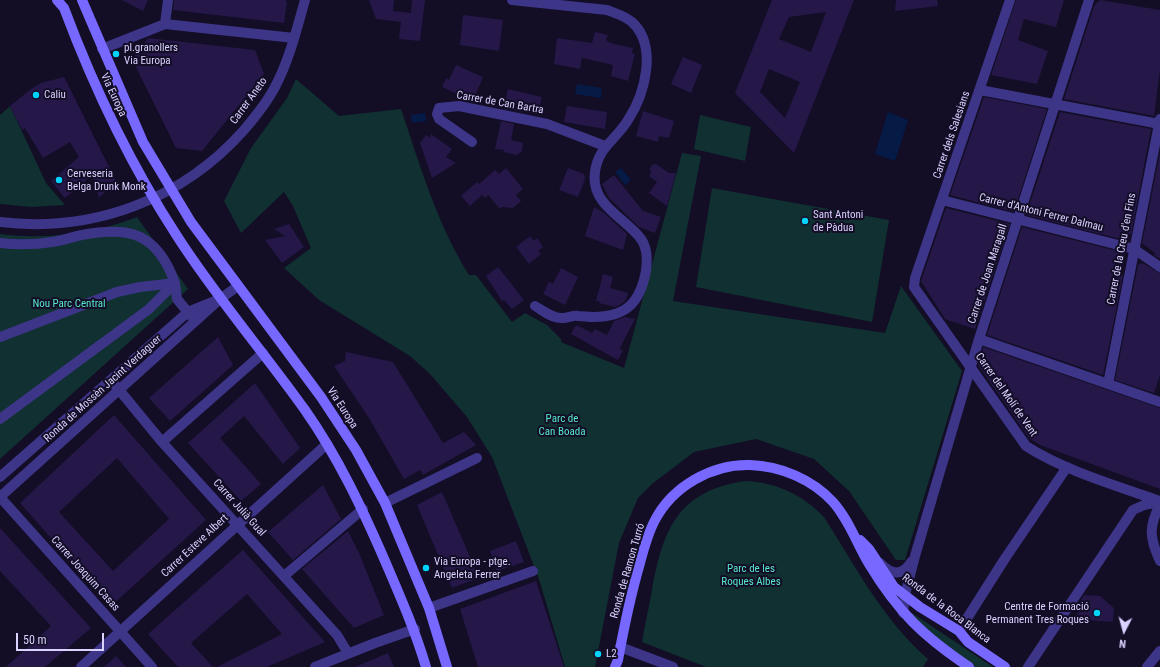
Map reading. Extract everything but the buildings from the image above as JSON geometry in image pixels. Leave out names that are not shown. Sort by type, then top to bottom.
[{"type":"street","name":"Via Europa","points":[[57,0],[64,8],[90,72],[125,150],[153,198],[176,236],[220,299],[263,353],[306,411],[327,444],[363,509],[414,629],[426,667]]},
{"type":"street","name":"Via Europa","points":[[82,0],[143,142],[172,188],[191,222],[321,397],[356,450],[385,503],[429,608],[447,667]]},
{"type":"street","points":[[165,24],[168,0]]},
{"type":"street","name":"Carrer Aneto","points":[[172,188],[200,172],[229,147],[252,121],[277,84],[294,38],[305,0]]},
{"type":"street","points":[[512,0],[607,10],[630,20],[637,27],[646,48],[645,80],[629,119],[617,136],[604,146],[597,164],[594,181],[598,192],[609,209],[633,230],[644,246],[647,261],[641,292],[634,303],[625,310],[602,317],[553,317],[535,306]]},
{"type":"street","name":"Carrer dels Salesians","points":[[915,278],[1010,0]]},
{"type":"street","name":"Carrer de Joan Maragall","points":[[903,613],[905,595],[915,556],[979,340],[1089,0]]},
{"type":"street","points":[[102,49],[165,24],[294,38]]},
{"type":"street","points":[[980,90],[1160,122]]},
{"type":"street","name":"Carrer de Can Bartra","points":[[472,142],[439,119],[436,114],[439,108],[459,106],[548,124],[604,146]]},
{"type":"street","name":"Carrer de la Creu d'en Fins","points":[[1108,384],[1160,122]]},
{"type":"street","points":[[0,222],[20,224],[71,223],[119,212],[153,198],[172,188]]},
{"type":"street","name":"Carrer d'Antoni Ferrer Dalmau","points":[[942,200],[1018,218],[1134,249],[1160,267]]},
{"type":"street","points":[[0,243],[38,244],[111,231],[141,236],[158,250],[169,266],[175,283],[177,299],[196,322]]},
{"type":"street","name":"Carrer del Molí de Vent","points":[[915,278],[914,287],[918,295],[971,367],[1026,446],[1037,453],[1067,467],[1160,502]]},
{"type":"street","points":[[0,337],[117,292],[140,287],[175,283]]},
{"type":"street","points":[[0,419],[149,309],[175,283]]},
{"type":"street","name":"Ronda de Mossèn Jacint Verdaguer","points":[[0,497],[220,299],[238,286]]},
{"type":"street","name":"Ronda de Mossèn Jacint Verdaguer","points":[[2,472],[111,380],[188,312],[220,299]]},
{"type":"street","points":[[979,340],[1108,384],[1159,399]]},
{"type":"street","points":[[162,442],[263,353]]},
{"type":"street","name":"Carrer Julià Gual","points":[[111,380],[162,442],[337,635],[348,653]]},
{"type":"street","name":"Carrer Esteve Albert","points":[[81,667],[327,444]]},
{"type":"street","points":[[385,503],[477,458]]},
{"type":"street","name":"Ronda de Ramon Turró","points":[[617,665],[636,576],[655,520],[663,507],[691,482],[704,475],[730,466],[760,465],[787,472],[815,487],[828,498],[840,511],[855,535]]},
{"type":"street","points":[[959,631],[1004,560],[1067,467]]},
{"type":"street","name":"Carrer Joaquim Casas","points":[[0,497],[152,667]]},
{"type":"street","points":[[1028,667],[1133,510],[1144,505],[1160,502]]},
{"type":"street","points":[[1160,505],[1153,518],[1151,533],[1154,548],[1160,561]]},
{"type":"street","points":[[284,576],[363,509]]},
{"type":"street","name":"Ronda de la Roca Blanca","points":[[855,535],[875,559],[888,579],[905,595],[959,631],[968,642],[1005,667]]},
{"type":"street","name":"Ronda de la Roca Blanca","points":[[855,535],[873,570],[903,613],[921,632],[969,667]]},
{"type":"street","name":"Carrer de Joan Maragall","points":[[875,559],[885,568],[897,573],[904,571],[915,556]]},
{"type":"street","points":[[429,608],[533,571]]},
{"type":"street","points":[[315,667],[348,653],[414,629]]},
{"type":"street","points":[[620,647],[673,667]]},
{"type":"street","points":[[1147,667],[1160,651]]},
{"type":"green space","name":"Parc de Can Boada","points":[[296,79],[339,116],[401,109],[422,173],[438,215],[469,275],[476,275],[512,322],[525,313],[547,325],[561,339],[561,342],[624,368],[682,153],[701,156],[673,301],[885,333],[901,286],[962,371],[905,560],[896,560],[849,491],[814,459],[756,439],[694,452],[652,484],[638,498],[619,543],[595,667],[565,667],[539,579],[492,457],[467,417],[430,374],[410,356],[319,300],[284,268],[311,248],[293,206],[284,192],[241,233],[224,201],[251,148],[287,98]]},
{"type":"green space","points":[[10,106],[46,183],[65,205],[31,207],[0,204],[0,115]]},
{"type":"green space","points":[[700,115],[751,127],[745,161],[694,149]]},
{"type":"green space","points":[[712,188],[889,220],[872,322],[696,287]]},
{"type":"green space","name":"Nou Parc Central","points":[[137,217],[188,289],[0,459],[0,234],[17,236],[52,236],[69,234],[104,228]]},
{"type":"green space","name":"Parc de les Roques Albes","points":[[745,481],[767,484],[788,491],[807,502],[824,517],[859,574],[884,610],[912,644],[928,659],[923,667],[706,667],[642,642],[656,568],[669,531],[678,516],[689,504],[704,494],[722,486]]},
{"type":"green space","points":[[912,613],[993,667],[973,667],[908,616]]},
{"type":"water","points":[[577,84],[602,88],[601,98],[575,94]]},
{"type":"water","points":[[888,112],[908,120],[895,161],[875,154]]},
{"type":"water","points":[[425,113],[426,121],[412,123],[411,115]]},
{"type":"water","points":[[621,168],[631,180],[625,185],[615,172]]},
{"type":"place","name":"pl.granollers Via Europa","points":[[116,54]]},
{"type":"place","name":"Caliu","points":[[36,95]]},
{"type":"place","name":"Cerveseria Belga Drunk Monk","points":[[59,180]]},
{"type":"place","name":"Sant Antoni de Pàdua","points":[[805,221]]},
{"type":"place","name":"Via Europa - ptge. Angeleta Ferrer","points":[[426,568]]},
{"type":"place","name":"Centre de Formació Permanent Tres Roques","points":[[1097,613]]},
{"type":"place","name":"L2","points":[[598,654]]}]
